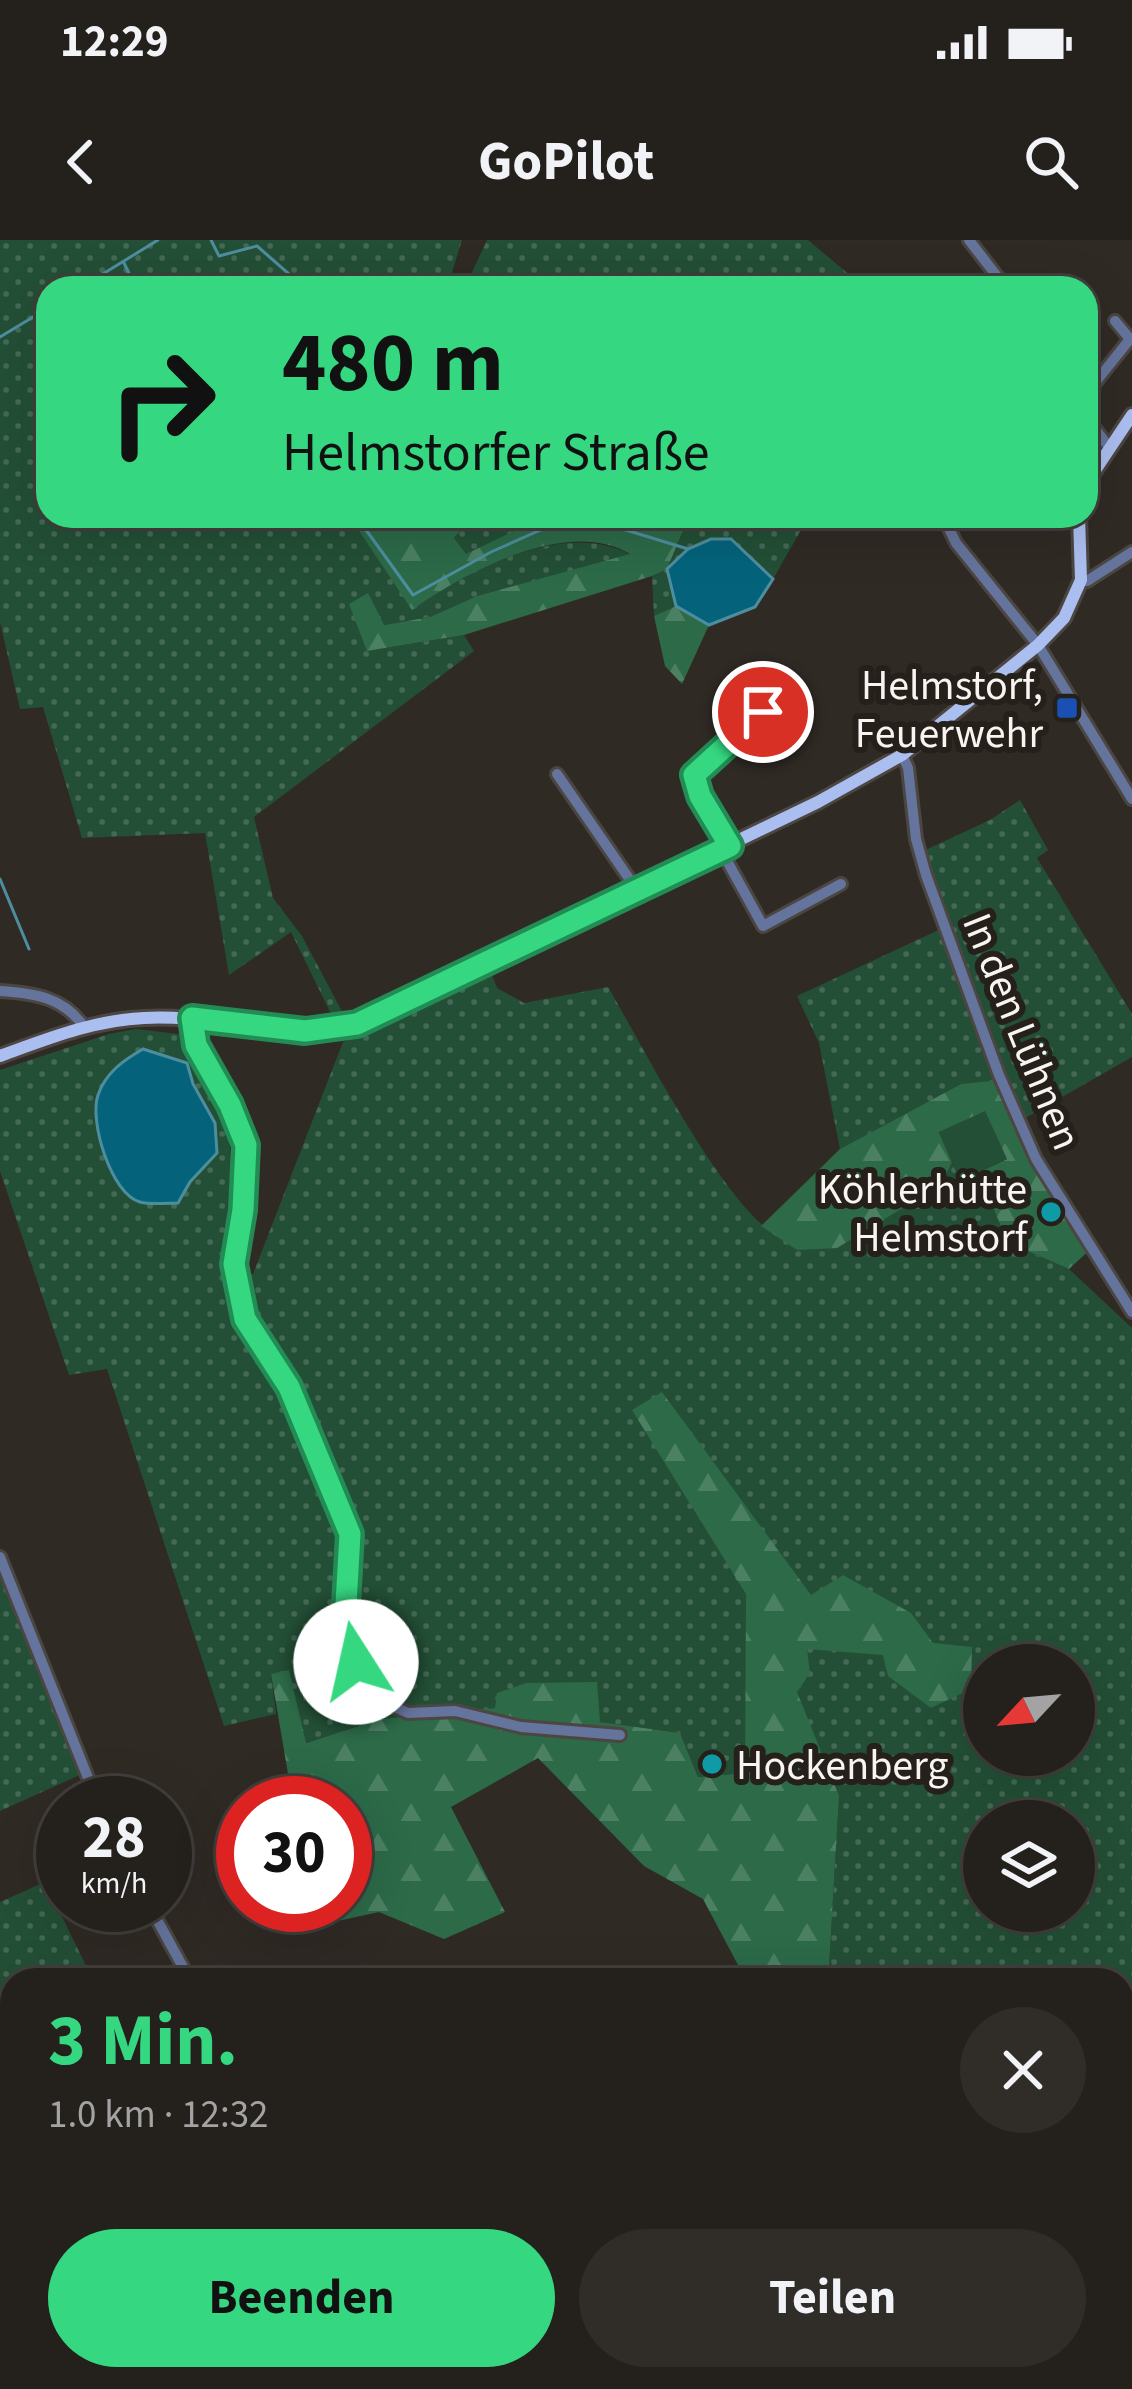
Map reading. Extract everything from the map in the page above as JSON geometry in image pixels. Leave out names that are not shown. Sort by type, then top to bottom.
[{"type":"main road","points":[[1098,465],[1132,415]]},
{"type":"main road","points":[[0,1056],[84,1027],[144,1018],[192,1018],[305,1031],[357,1024],[726,848],[902,755],[1038,645],[1064,618],[1081,580],[1079,528]]},
{"type":"street","points":[[969,240],[997,276]]},
{"type":"street","points":[[1098,379],[1130,339],[1115,321]]},
{"type":"street","points":[[1098,433],[1109,447]]},
{"type":"street","points":[[949,528],[1038,645],[1132,799]]},
{"type":"street","points":[[1081,580],[1087,581],[1132,553]]},
{"type":"street","points":[[763,712],[694,775],[700,796],[763,926],[841,884]]},
{"type":"street","name":"In den Lühnen","points":[[902,755],[926,875],[999,1075],[1036,1160],[1132,1312]]},
{"type":"street","points":[[557,774],[638,890]]},
{"type":"street","points":[[0,991],[53,1000],[84,1027]]},
{"type":"street","points":[[192,1018],[196,1045],[246,1145],[234,1264],[238,1297],[255,1340],[289,1387],[344,1511],[350,1534],[348,1622],[366,1684],[379,1700],[407,1713],[455,1711],[521,1727],[620,1735]]},
{"type":"street","points":[[0,1557],[87,1776]]},
{"type":"street","points":[[164,1932],[183,1968]]},
{"type":"green space","points":[[0,240],[462,240],[452,276],[36,276],[36,528],[357,528],[412,609],[488,565],[548,546],[605,545],[631,555],[477,596],[430,617],[383,625],[368,594],[367,651],[464,635],[474,651],[254,817],[273,898],[302,936],[346,1019],[334,1020],[291,932],[229,975],[205,833],[82,838],[43,707],[20,709],[0,622]]},
{"type":"green space","points":[[487,240],[808,240],[851,276],[470,276]]},
{"type":"green space","points":[[357,528],[462,528],[454,538],[466,554],[520,528],[683,531],[667,569],[464,635],[367,651],[349,604],[368,593],[384,625],[430,617],[477,596],[630,554],[605,544],[547,545],[487,566],[412,610]]},
{"type":"green space","points":[[462,528],[522,528],[466,555],[454,538]]},
{"type":"green space","points":[[679,528],[802,528],[773,579],[731,539],[668,568],[683,532]]},
{"type":"green space","points":[[667,569],[676,606],[654,616],[652,576]]},
{"type":"green space","points":[[676,606],[709,625],[682,684],[665,666],[654,616]]},
{"type":"green space","points":[[1020,800],[1048,850],[1037,858],[1132,1014],[1132,1057],[1020,1121],[999,1075],[961,1084],[840,1149],[819,1043],[797,996],[943,928],[919,853],[990,820]]},
{"type":"green space","points":[[490,970],[497,988],[524,1003],[608,987],[708,1158],[754,1217],[775,1234],[942,1184],[952,1162],[960,1181],[986,1189],[1007,1242],[1069,1269],[1132,1328],[1132,1968],[829,1967],[839,1796],[746,1773],[698,1777],[680,1733],[599,1722],[596,1682],[495,1708],[380,1719],[305,1743],[289,1671],[271,1674],[276,1714],[224,1726],[107,1369],[69,1375],[0,1171],[0,1070],[109,1034],[136,1029],[186,1035],[188,1049],[229,1128],[236,1279],[253,1274],[343,1042],[482,978]],"holes":[[[187,1063],[215,1123],[217,1153],[178,1203],[101,1143],[96,1098]]]},
{"type":"green space","points":[[999,1075],[1039,1158],[1095,1245],[1069,1269],[1007,1242],[986,1189],[960,1181],[1007,1159],[939,1132],[952,1162],[942,1184],[837,1248],[797,1250],[761,1226],[840,1149],[961,1084]]},
{"type":"green space","points":[[985,1111],[1007,1159],[960,1181],[939,1132]]},
{"type":"green space","points":[[662,1392],[811,1595],[843,1575],[911,1613],[933,1643],[963,1646],[963,1693],[931,1708],[888,1676],[883,1655],[807,1649],[810,1673],[797,1692],[839,1796],[831,1968],[740,1968],[703,1899],[644,1866],[538,1758],[451,1807],[505,1912],[444,1939],[379,1912],[372,1914],[372,1776],[288,1776],[271,1674],[289,1670],[306,1743],[380,1719],[495,1708],[497,1693],[526,1683],[597,1682],[600,1722],[680,1733],[698,1777],[745,1773],[746,1594],[632,1410]]},
{"type":"green space","points":[[0,1568],[82,1774],[36,1776],[36,1795],[0,1811]]},
{"type":"green space","points":[[36,1886],[36,1932],[69,1932],[87,1968],[0,1968],[0,1902]]},
{"type":"water","points":[[711,539],[731,539],[773,579],[755,607],[709,625],[676,606],[667,569],[688,549]]},
{"type":"water","points":[[143,1049],[187,1063],[215,1123],[217,1153],[178,1203],[144,1203],[130,1196],[112,1171],[100,1138],[96,1107],[101,1087],[116,1068]]},
{"type":"waterway","points":[[100,276],[158,240]]},
{"type":"waterway","points":[[211,240],[219,256],[257,246],[291,276]]},
{"type":"waterway","points":[[124,263],[130,276]]},
{"type":"waterway","points":[[0,337],[36,315]]},
{"type":"waterway","points":[[365,528],[413,595],[545,528]]},
{"type":"waterway","points":[[619,528],[688,549]]},
{"type":"waterway","points":[[0,879],[29,949]]},
{"type":"place","name":"Helmstorf, Feuerwehr","points":[[1067,708]]},
{"type":"place","name":"Köhlerhütte Helmstorf","points":[[1051,1212]]},
{"type":"place","name":"Hockenberg","points":[[712,1764]]},
{"type":"route","points":[[356,1662],[346,1604],[350,1534],[289,1387],[255,1340],[238,1297],[234,1264],[246,1145],[196,1045],[192,1018],[305,1031],[357,1024],[730,846],[700,796],[694,775],[763,712]]}]
